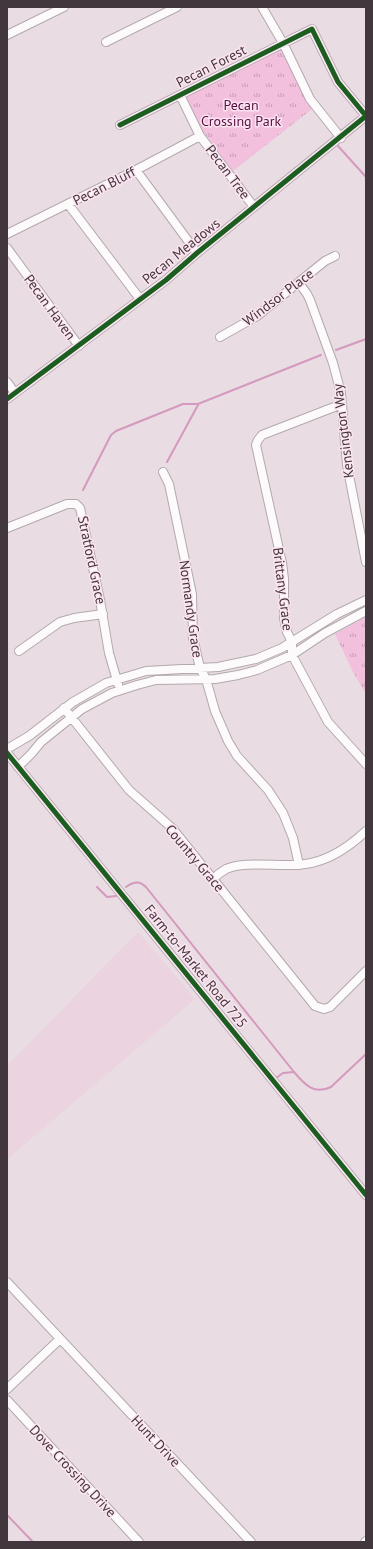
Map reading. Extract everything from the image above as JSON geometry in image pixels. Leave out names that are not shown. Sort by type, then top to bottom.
[{"type":"street","points":[[7,34],[64,7]]},
{"type":"street","points":[[106,42],[177,7]]},
{"type":"street","points":[[262,7],[283,43],[312,103],[340,138]]},
{"type":"street","name":"Pecan Forest","points":[[120,125],[312,29],[338,82],[366,116]]},
{"type":"street","name":"Pecan Tree","points":[[180,95],[200,136],[254,207]]},
{"type":"street","name":"Pecan Meadows","points":[[7,399],[166,280],[196,253],[366,116]]},
{"type":"street","name":"Pecan Bluff","points":[[7,234],[136,170],[200,136]]},
{"type":"street","points":[[136,170],[196,253]]},
{"type":"street","points":[[68,204],[140,299]]},
{"type":"street","name":"Pecan Haven","points":[[7,248],[79,346]]},
{"type":"street","name":"Windsor Place","points":[[220,337],[257,316],[325,261],[335,256]]},
{"type":"street","name":"Kensington Way","points":[[299,283],[307,294],[333,363],[342,404],[348,471],[366,562]]},
{"type":"street","points":[[7,382],[15,393]]},
{"type":"street","name":"Brittany Grace","points":[[342,404],[262,435],[258,440],[257,448],[283,567],[285,626],[292,642],[292,655],[328,722],[366,764]]},
{"type":"street","name":"Normandy Grace","points":[[164,472],[168,484],[192,594],[193,638],[200,668],[206,680],[218,720],[230,745],[245,765],[268,790],[283,813],[293,838],[299,865]]},
{"type":"street","name":"Stratford Grace","points":[[7,528],[67,504],[78,506],[81,510],[103,614],[110,658],[120,690]]},
{"type":"street","points":[[7,749],[29,736],[64,708],[91,690],[116,680],[156,670],[200,668],[228,665],[252,660],[274,652],[337,614],[366,600]]},
{"type":"street","points":[[18,767],[37,746],[92,702],[120,690],[161,680],[206,680],[247,673],[268,666],[292,655],[325,633],[366,611]]},
{"type":"street","points":[[18,651],[60,622],[74,618],[103,614]]},
{"type":"street","name":"Country Grace","points":[[64,708],[129,790],[166,823],[315,1006],[324,1009],[330,1007],[366,971]]},
{"type":"street","points":[[29,736],[37,746]]},
{"type":"street","name":"Farm-to-Market Road 725","points":[[7,753],[366,1195]]},
{"type":"street","points":[[213,879],[226,869],[236,867],[299,865],[313,863],[331,856],[355,842],[366,831]]},
{"type":"street","name":"Hunt Drive","points":[[7,1282],[251,1542]]},
{"type":"street","points":[[7,1389],[60,1339]]},
{"type":"street","name":"Dove Crossing Drive","points":[[7,1400],[139,1542]]},
{"type":"shaded area","points":[[138,932],[195,999],[7,1159],[7,1066]]},
{"type":"green space","name":"Pecan Crossing Park","points":[[278,50],[282,53],[312,109],[233,171],[200,127],[187,100],[188,94]]},
{"type":"green space","points":[[366,617],[366,694],[353,672],[335,634]]},
{"type":"waterway","points":[[338,146],[366,177]]},
{"type":"waterway","points":[[336,350],[366,339]]},
{"type":"waterway","points":[[83,490],[111,435],[116,431],[183,404],[198,404],[321,355]]},
{"type":"waterway","points":[[167,462],[198,405]]},
{"type":"waterway","points":[[126,887],[136,882],[141,883],[146,887],[306,1085],[320,1090],[331,1087],[366,1054]]},
{"type":"waterway","points":[[97,887],[107,897],[116,896]]},
{"type":"waterway","points":[[276,1078],[283,1073],[294,1072]]},
{"type":"waterway","points":[[7,1515],[33,1542]]},
{"type":"cycle path","points":[[7,399],[166,280],[197,253],[366,116],[338,82],[312,29],[120,125]]},
{"type":"cycle path","points":[[7,753],[366,1195]]}]
